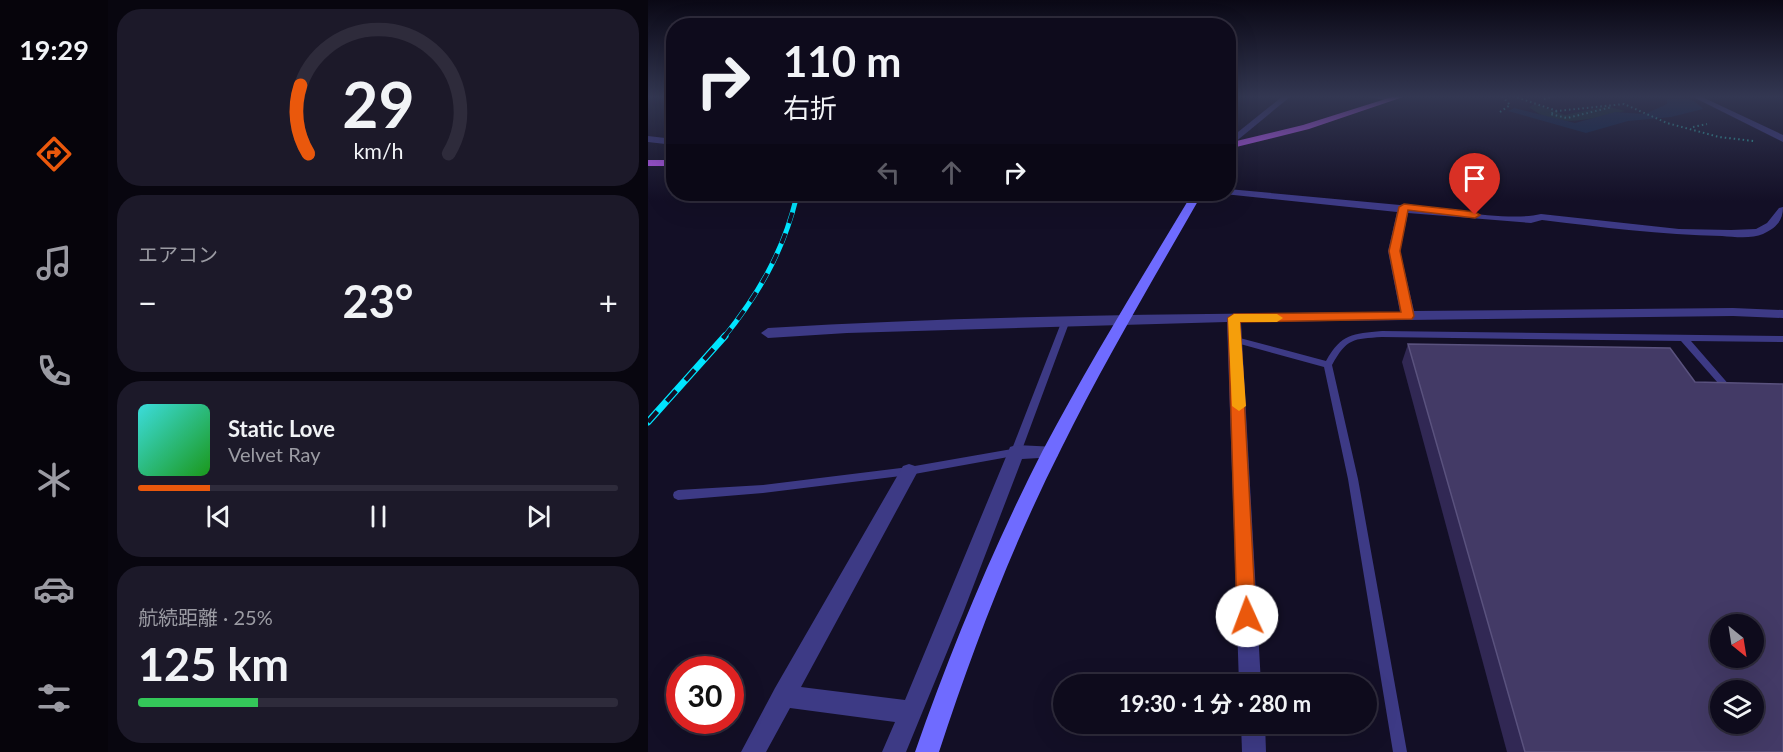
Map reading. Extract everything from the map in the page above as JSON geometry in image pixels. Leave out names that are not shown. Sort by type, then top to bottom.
[{"type":"main road","points":[[1236,143],[1288,131]]},
{"type":"main road","points":[[648,163],[666,163]]},
{"type":"street","points":[[1767,131],[1783,139]]},
{"type":"street","points":[[648,139],[666,141]]},
{"type":"street","points":[[1236,193],[1404,207],[1498,218],[1531,220],[1541,217],[1679,232],[1758,232],[1771,225],[1783,210]]},
{"type":"street","points":[[927,752],[1002,555],[1051,452],[1124,319],[1193,201]]},
{"type":"street","points":[[1404,207],[1394,251],[1408,316]]},
{"type":"street","points":[[768,333],[848,328],[1124,319],[1722,312],[1783,314]]},
{"type":"street","points":[[1234,318],[1250,674]]},
{"type":"street","points":[[894,752],[1016,452],[1051,452]]},
{"type":"street","points":[[753,752],[909,471]]},
{"type":"street","points":[[783,696],[911,712]]},
{"type":"street","points":[[1253,734],[1254,752]]},
{"type":"lane","points":[[678,495],[763,489],[909,471],[1016,452],[1065,322]]},
{"type":"lane","points":[[1400,752],[1353,478],[1328,365],[1339,344],[1349,338],[1362,336],[1783,339]]},
{"type":"lane","points":[[1684,338],[1728,389]]},
{"type":"lane","points":[[1236,340],[1328,365]]},
{"type":"path","points":[[1701,131],[1719,137],[1738,137],[1760,142]]},
{"type":"building","points":[[1408,344],[1670,348],[1695,382],[1783,384],[1783,752],[1525,752]]},
{"type":"railway","points":[[724,337],[748,305],[768,272],[784,237],[795,201]]},
{"type":"railway","points":[[648,422],[725,336]]},
{"type":"slow traffic","points":[[1239,406],[1234,318],[1277,318]]},
{"type":"route","points":[[1247,616],[1234,318],[1408,316],[1394,251],[1404,207],[1475,215]]}]
